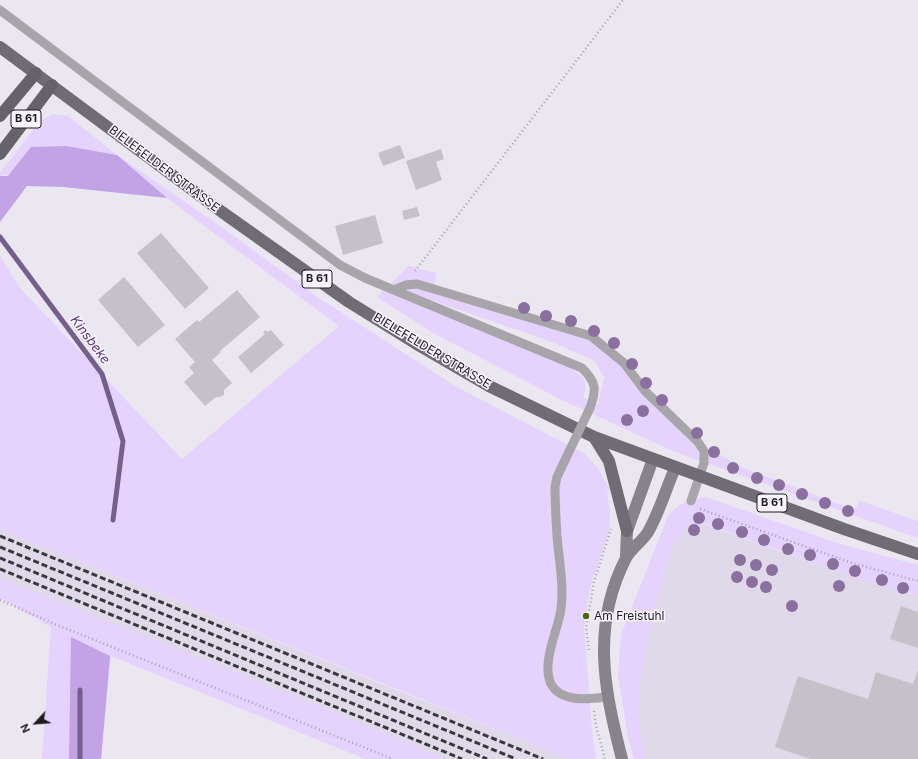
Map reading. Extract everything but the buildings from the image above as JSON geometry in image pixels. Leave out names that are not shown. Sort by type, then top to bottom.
[{"type":"highway","points":[[0,116],[36,73]]},
{"type":"highway","name":"B 61","points":[[0,154],[52,85]]},
{"type":"main road","name":"BIELEFELDER STRASSE","points":[[0,47],[222,212],[349,302],[415,343],[489,386],[594,437],[699,477],[918,554]]},
{"type":"main road","points":[[594,437],[609,460],[627,531],[626,556],[610,603],[604,627],[604,672],[607,697],[622,759]]},
{"type":"main road","points":[[627,531],[653,459]]},
{"type":"main road","points":[[626,556],[647,533],[675,468]]},
{"type":"lane","points":[[0,10],[340,266],[582,368],[591,377],[595,389],[590,408],[557,476],[555,487],[562,588],[561,610],[549,659],[549,674],[551,683],[558,692],[571,698],[593,699],[607,697]]},
{"type":"lane","points":[[394,290],[406,285],[417,284],[591,336],[624,363],[645,391],[698,442],[704,451],[704,463],[691,501]]},
{"type":"path","points":[[406,285],[426,256],[623,0]]},
{"type":"path","points":[[691,501],[694,507],[844,561],[918,581]]},
{"type":"path","points":[[0,600],[57,626],[393,759]]},
{"type":"path","points":[[593,699],[596,726],[605,759]]},
{"type":"shaded area","points":[[53,114],[68,116],[117,155],[0,176],[0,173],[39,122]]},
{"type":"shaded area","points":[[66,146],[117,155],[167,198],[63,187],[27,186],[0,222],[0,176],[8,176],[31,147]]},
{"type":"shaded area","points":[[117,155],[220,226],[319,298],[455,386],[585,454],[598,468],[610,490],[607,492],[610,514],[609,532],[590,588],[584,626],[592,729],[596,759],[570,759],[0,529],[0,255],[19,287],[182,459],[339,326],[167,198]]},
{"type":"shaded area","points":[[409,266],[436,273],[434,290],[591,338],[615,357],[675,422],[689,441],[721,455],[741,467],[854,510],[860,501],[918,521],[918,538],[675,452],[562,400],[433,333],[377,297]],"holes":[[[431,300],[552,342],[595,361],[604,377],[598,405],[583,397],[586,386],[583,378],[566,365],[430,309]]]},
{"type":"shaded area","points":[[706,497],[837,543],[918,565],[918,595],[869,582],[703,523],[690,524],[685,528],[671,550],[648,636],[640,686],[640,735],[647,759],[634,759],[628,737],[618,675],[621,635],[668,516],[685,502]]},
{"type":"shaded area","points":[[697,522],[869,582],[918,595],[918,759],[647,759],[640,735],[640,686],[648,636],[671,550],[685,528],[690,524]]},
{"type":"shaded area","points":[[0,529],[570,759],[445,759],[366,725],[0,578]]},
{"type":"shaded area","points":[[0,578],[366,725],[445,759],[365,759],[111,656],[101,759],[42,759],[51,627],[0,598]]},
{"type":"shaded area","points":[[71,637],[110,656],[101,759],[69,759]]},
{"type":"waterway","name":"Kinsbeke","points":[[0,237],[102,374],[123,441],[113,520]]},
{"type":"waterway","name":"Kinsbeke","points":[[80,690],[80,759]]},
{"type":"railway","points":[[0,536],[543,759]]},
{"type":"railway","points":[[0,547],[516,759]]},
{"type":"railway","points":[[0,558],[487,759]]},
{"type":"railway","points":[[0,569],[462,759]]},
{"type":"place","name":"Am Freistuhl","points":[[586,616]]}]
